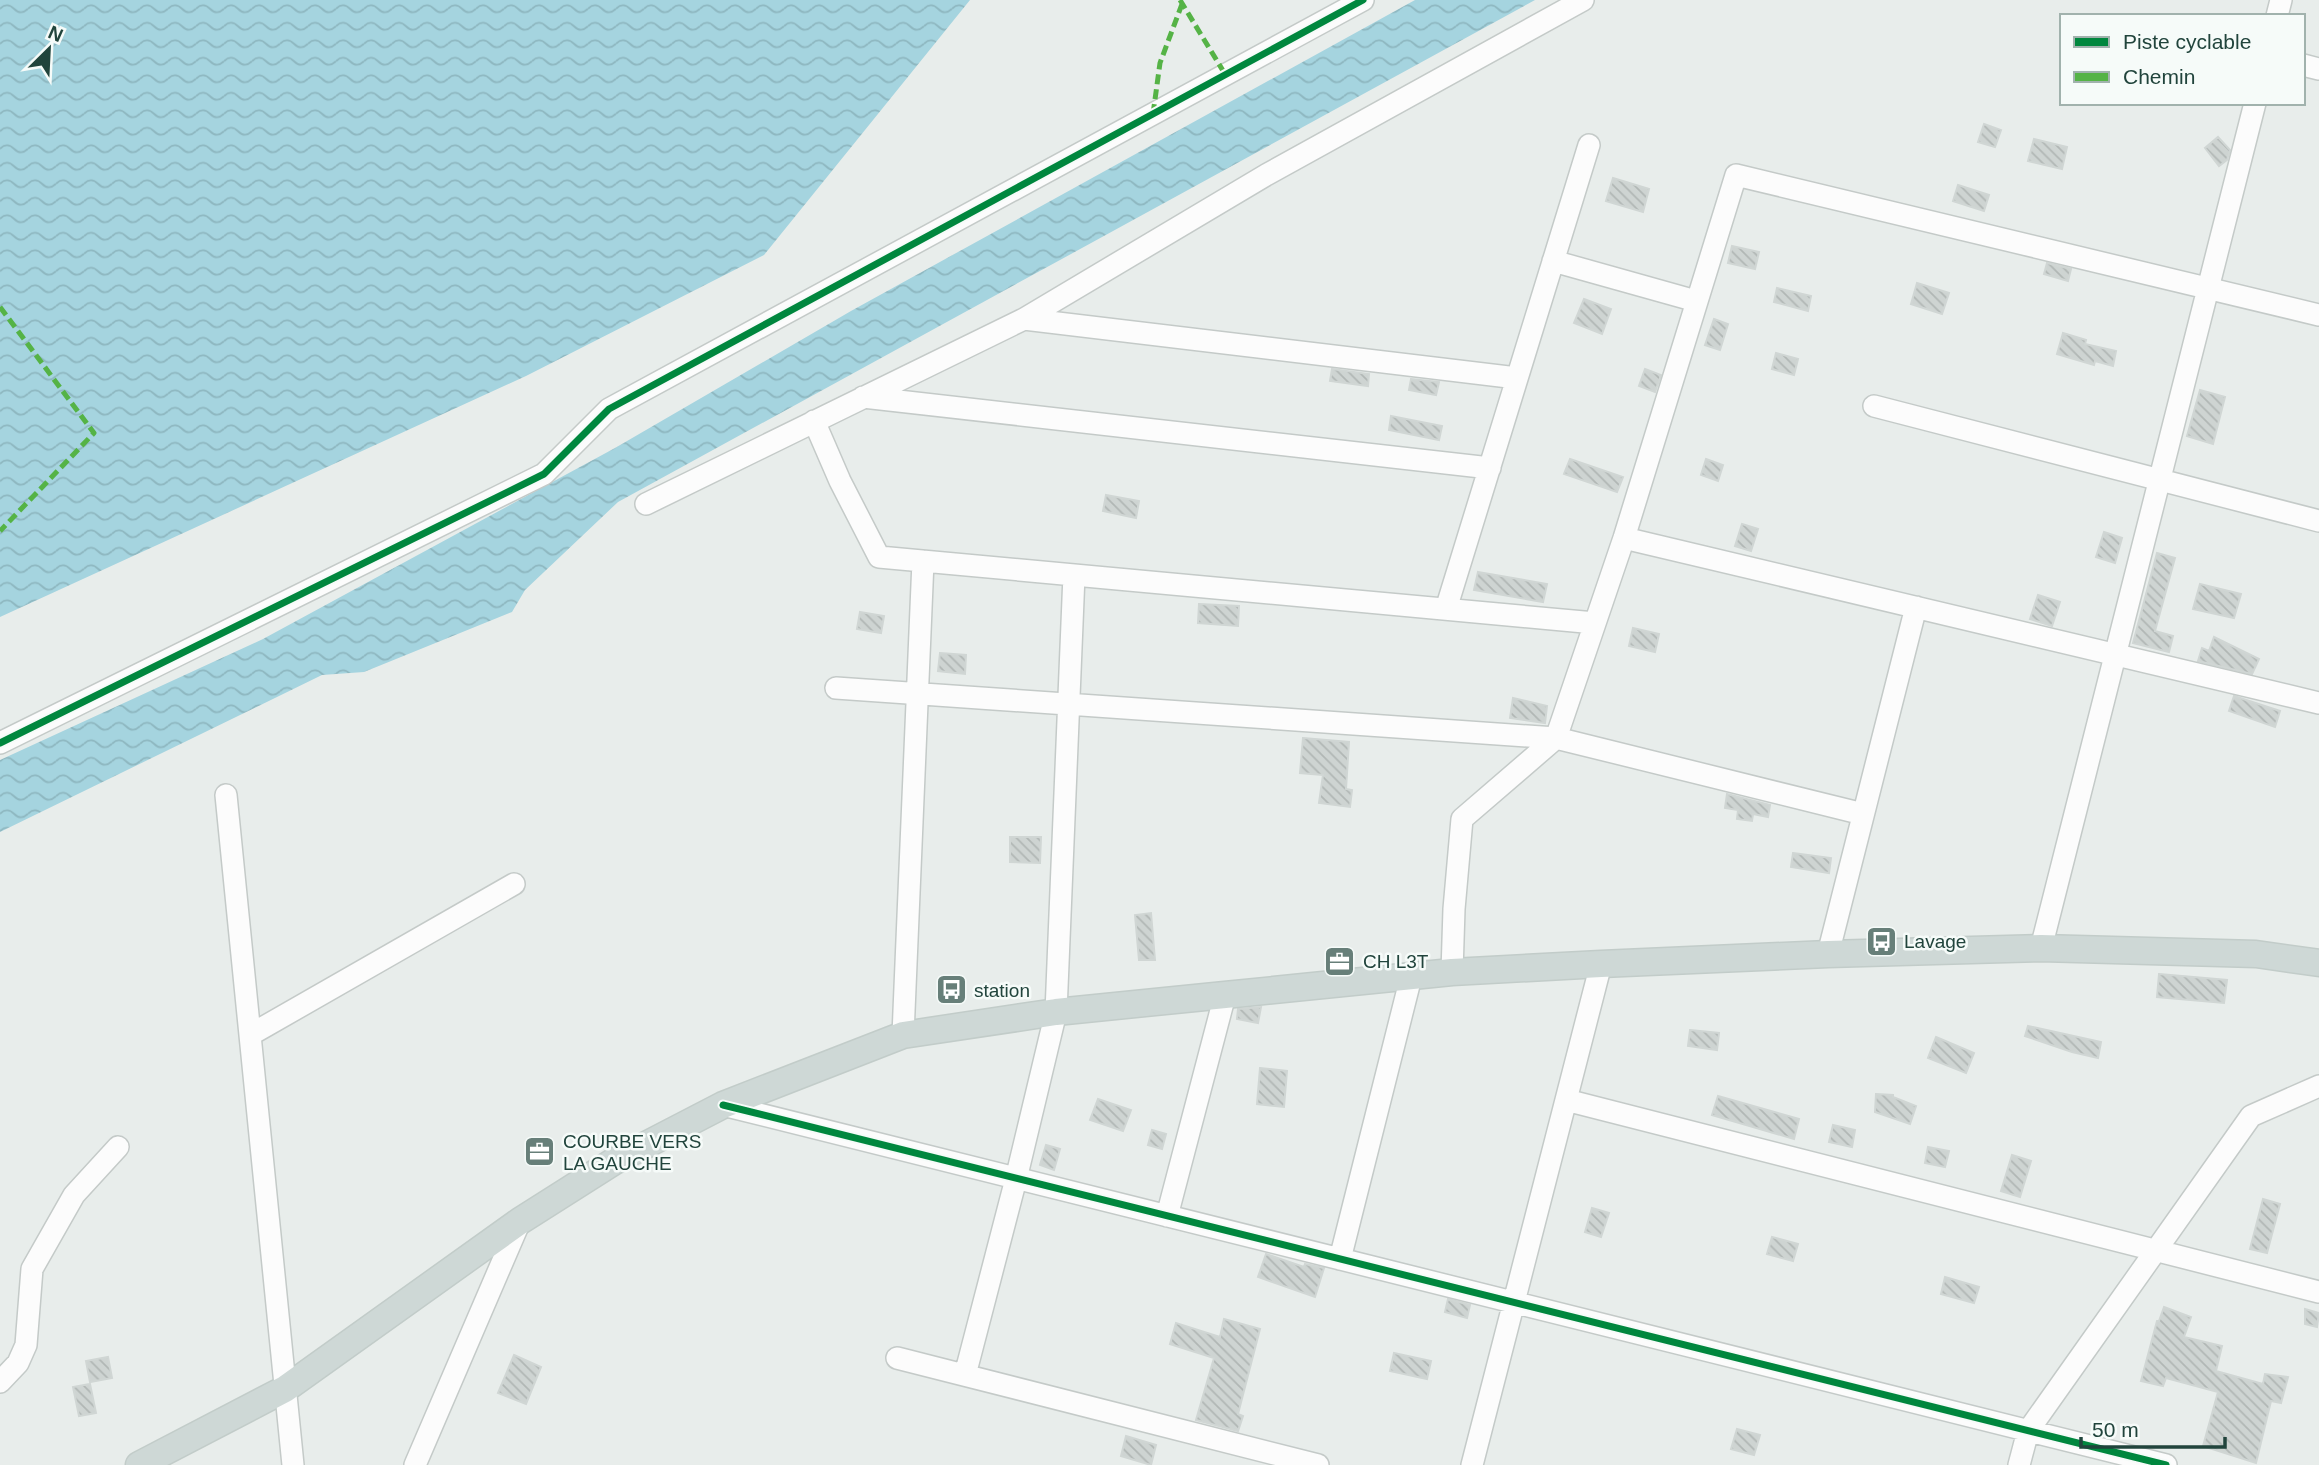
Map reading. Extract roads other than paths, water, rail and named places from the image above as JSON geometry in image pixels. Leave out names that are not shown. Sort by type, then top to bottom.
[{"type":"main road","points":[[139,1465],[285,1389],[520,1221],[613,1162],[723,1105],[903,1035],[1056,1012],[1452,972],[1601,964],[2041,948],[2256,954],[2319,963]]},
{"type":"street","points":[[0,743],[544,474],[609,409],[1363,0]]},
{"type":"street","points":[[646,504],[1024,319],[1266,175],[1583,0]]},
{"type":"street","points":[[2041,948],[2254,105]]},
{"type":"street","points":[[1446,609],[1588,145]]},
{"type":"street","points":[[1452,972],[1454,909],[1462,819],[1556,738],[1624,538],[1736,175],[2319,315]]},
{"type":"street","points":[[1553,261],[1696,301]]},
{"type":"street","points":[[1024,319],[1517,377]]},
{"type":"street","points":[[863,397],[1490,467]]},
{"type":"street","points":[[1874,406],[2319,522]]},
{"type":"street","points":[[814,421],[840,481],[879,557],[1595,623]]},
{"type":"street","points":[[1624,538],[2319,703]]},
{"type":"street","points":[[903,1035],[923,561]]},
{"type":"street","points":[[965,1375],[1056,1012],[1074,575]]},
{"type":"street","points":[[1828,954],[1916,607]]},
{"type":"street","points":[[836,688],[1556,738],[1863,814]]},
{"type":"street","points":[[226,795],[293,1465]]},
{"type":"street","points":[[250,1035],[514,884]]},
{"type":"street","points":[[1472,1465],[1601,964]]},
{"type":"street","points":[[1340,1259],[1411,976]]},
{"type":"street","points":[[1167,1216],[1224,995]]},
{"type":"street","points":[[2019,1465],[2028,1431],[2251,1116],[2319,1086]]},
{"type":"street","points":[[1566,1100],[2319,1292]]},
{"type":"street","points":[[723,1105],[2166,1465]]},
{"type":"street","points":[[0,1382],[18,1363],[26,1345],[32,1269],[74,1195],[118,1147]]},
{"type":"street","points":[[415,1465],[520,1221]]},
{"type":"street","points":[[897,1358],[1318,1465]]},
{"type":"water","points":[[0,0],[970,0],[764,255],[526,376],[0,617]]},
{"type":"water","points":[[1415,0],[1535,0],[618,502],[525,590],[512,612],[364,672],[322,675],[0,832],[0,760],[263,639],[615,448],[851,311]]},
{"type":"place","name":"Lavage","points":[[1881,941]]},
{"type":"place","name":"CH L3T","points":[[1340,961]]},
{"type":"place","name":"station","points":[[951,990]]},
{"type":"place","name":"COURBE VERS LA GAUCHE","points":[[540,1152]]}]
